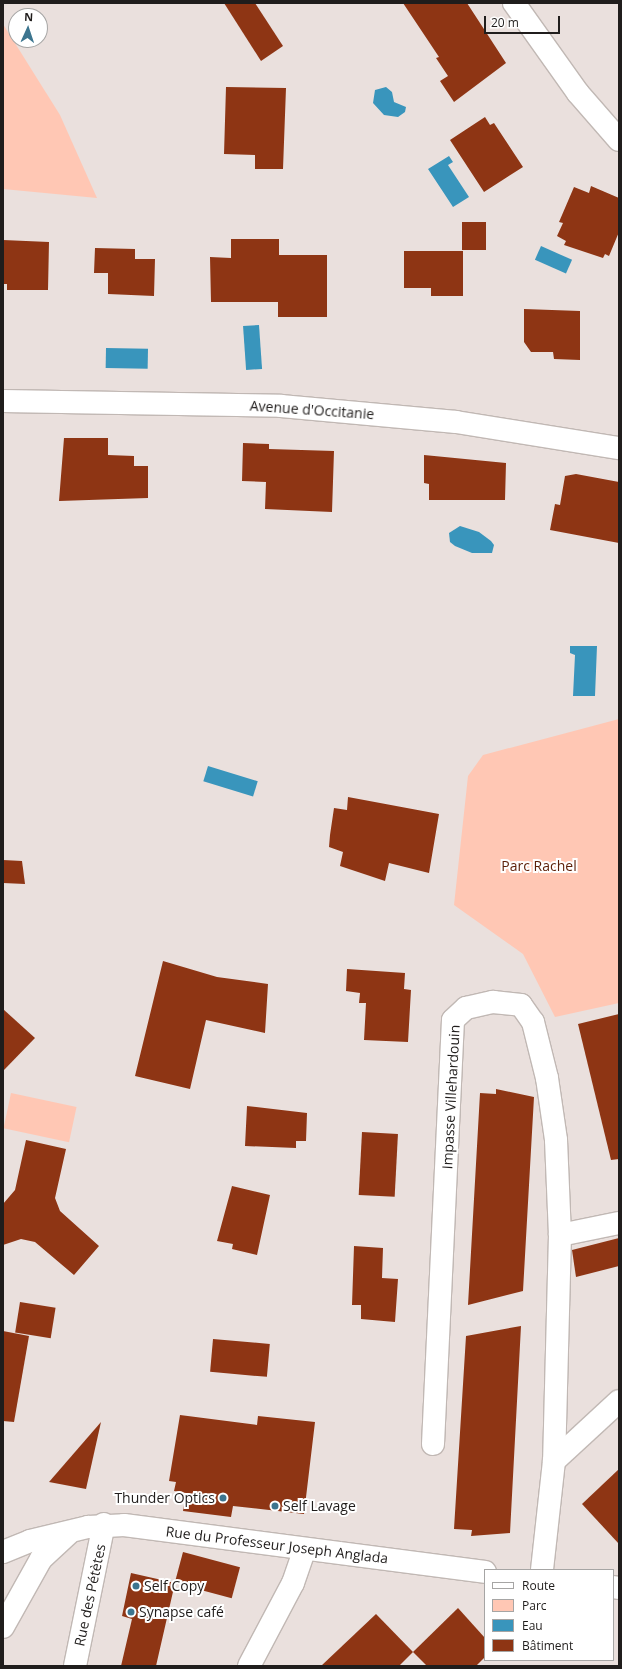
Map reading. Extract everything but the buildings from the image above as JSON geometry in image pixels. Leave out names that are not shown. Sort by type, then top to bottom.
[{"type":"street","points":[[514,3],[578,93],[619,140]]},
{"type":"street","name":"Avenue d'Occitanie","points":[[3,401],[281,406],[456,422],[619,448]]},
{"type":"street","name":"Impasse Villehardouin","points":[[433,1444],[454,1020],[466,1008],[493,1002],[521,1005],[533,1022],[556,1140],[560,1235],[554,1461],[542,1569]]},
{"type":"street","points":[[560,1235],[619,1222]]},
{"type":"street","points":[[554,1461],[619,1401]]},
{"type":"street","name":"Rue du Professeur Joseph Anglada","points":[[3,1552],[30,1541],[104,1524],[484,1572]]},
{"type":"street","name":"Rue des Pétètes","points":[[75,1666],[104,1524]]},
{"type":"street","name":"Rue du Professeur Joseph Anglada","points":[[3,1627],[41,1558],[70,1532]]},
{"type":"street","points":[[249,1666],[293,1583],[305,1549]]},
{"type":"green space","points":[[3,24],[8,32],[8,48],[18,48],[60,115],[97,198],[3,189]]},
{"type":"green space","name":"Parc Rachel","points":[[619,719],[619,1003],[555,1017],[523,954],[454,905],[468,776],[483,755]]},
{"type":"green space","points":[[11,1093],[77,1107],[69,1142],[4,1128]]},
{"type":"water","points":[[386,87],[392,92],[394,102],[406,107],[405,112],[398,117],[384,115],[373,103],[375,90]]},
{"type":"water","points":[[449,156],[453,162],[448,165],[469,197],[453,207],[428,169]]},
{"type":"water","points":[[541,246],[572,260],[566,274],[535,260]]},
{"type":"water","points":[[259,325],[262,369],[246,370],[243,326]]},
{"type":"water","points":[[106,348],[148,349],[148,369],[106,368]]},
{"type":"water","points":[[460,526],[479,532],[491,541],[494,545],[492,553],[472,553],[455,546],[450,542],[449,533]]},
{"type":"water","points":[[570,646],[597,646],[595,696],[573,696],[575,655],[570,653]]},
{"type":"water","points":[[208,766],[258,781],[253,797],[203,781]]},
{"type":"place","name":"Thunder Optics","points":[[223,1498]]},
{"type":"place","name":"Self Lavage","points":[[275,1506]]},
{"type":"place","name":"Self Copy","points":[[136,1586]]},
{"type":"place","name":"Synapse café","points":[[131,1612]]}]
